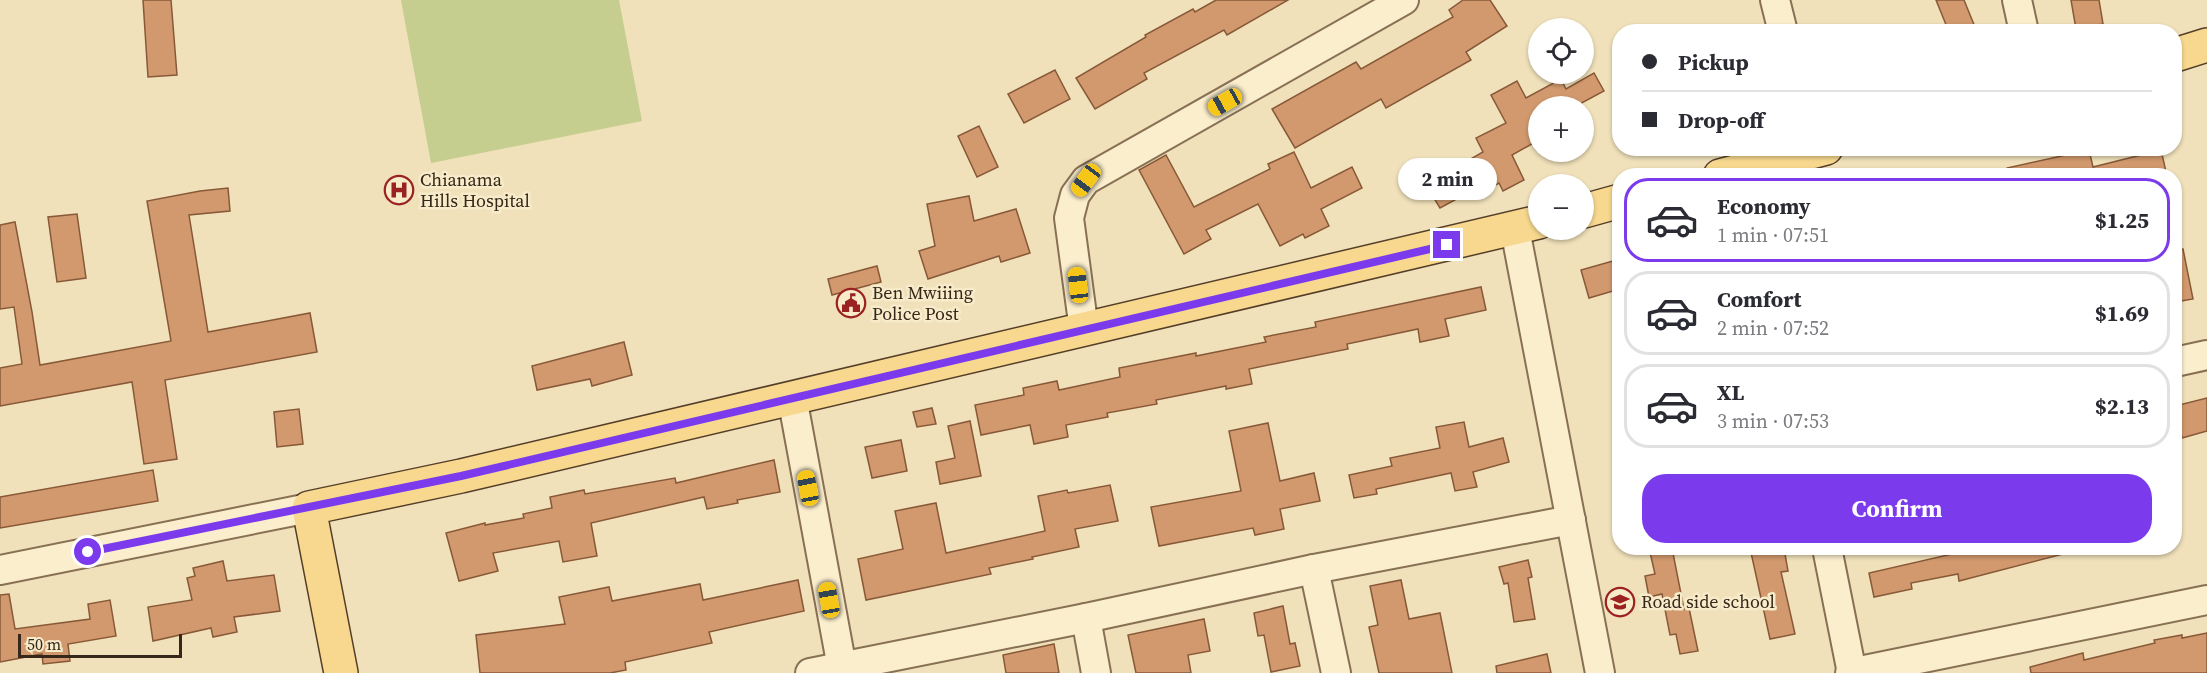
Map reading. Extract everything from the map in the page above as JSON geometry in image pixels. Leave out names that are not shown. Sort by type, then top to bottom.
[{"type":"main road","points":[[2182,53],[2207,45]]},
{"type":"main road","points":[[1749,168],[1793,156]]},
{"type":"main road","points":[[1594,208],[1612,203]]},
{"type":"main road","points":[[341,673],[309,508],[461,476],[1527,225]]},
{"type":"street","points":[[1084,330],[1069,219],[1075,195],[1086,180],[1404,0]]},
{"type":"street","points":[[1775,0],[1781,24]]},
{"type":"street","points":[[2017,0],[2022,24]]},
{"type":"street","points":[[1527,225],[1571,520],[1600,673]]},
{"type":"street","points":[[2182,360],[2207,355]]},
{"type":"street","points":[[792,397],[842,670]]},
{"type":"street","points":[[0,570],[309,508]]},
{"type":"street","points":[[810,673],[842,670],[1314,569],[1571,520]]},
{"type":"street","points":[[1828,555],[1851,673],[2207,600]]},
{"type":"street","points":[[1314,569],[1336,673]]},
{"type":"street","points":[[1086,618],[1096,673]]},
{"type":"green space","points":[[401,0],[619,0],[642,121],[431,163]]},
{"type":"building","points":[[143,0],[171,0],[177,75],[148,77]]},
{"type":"building","points":[[1216,0],[1288,0],[1227,35],[1224,30],[1144,73],[1147,79],[1095,109],[1076,78],[1146,37],[1145,35],[1193,9],[1195,12]]},
{"type":"building","points":[[1463,0],[1490,0],[1507,26],[1466,52],[1471,60],[1386,108],[1381,99],[1295,148],[1272,109],[1356,62],[1361,69],[1453,17],[1449,10]]},
{"type":"building","points":[[1936,0],[1964,0],[1974,24],[1946,24]]},
{"type":"building","points":[[2071,0],[2099,0],[2103,24],[2075,24]]},
{"type":"building","points":[[1055,70],[1070,99],[1024,123],[1008,94]]},
{"type":"building","points":[[1594,73],[1604,91],[1594,96],[1530,96],[1552,84],[1564,84],[1566,89],[1575,84],[1594,84]]},
{"type":"building","points":[[1517,81],[1526,98],[1528,97],[1528,146],[1512,155],[1524,180],[1503,191],[1499,183],[1478,195],[1475,189],[1440,208],[1421,177],[1445,163],[1450,171],[1483,152],[1476,138],[1506,123],[1491,95]]},
{"type":"building","points":[[979,126],[998,167],[977,177],[958,136]]},
{"type":"building","points":[[1294,152],[1311,188],[1352,167],[1362,188],[1321,209],[1329,226],[1305,238],[1303,234],[1280,246],[1258,204],[1206,230],[1211,239],[1184,254],[1139,170],[1166,155],[1194,207],[1270,169],[1268,164]]},
{"type":"building","points":[[2062,156],[2090,156],[2093,167],[2137,156],[2162,156],[2165,168],[2007,168]]},
{"type":"building","points":[[228,188],[230,211],[189,215],[208,332],[310,313],[317,352],[165,380],[177,459],[144,464],[132,382],[0,406],[0,368],[22,364],[14,307],[0,309],[0,225],[15,222],[40,365],[171,341],[147,201]]},
{"type":"building","points":[[969,196],[974,221],[1016,209],[1030,253],[1001,262],[999,256],[928,279],[919,251],[935,246],[927,204]]},
{"type":"building","points":[[77,214],[86,278],[57,282],[48,217]]},
{"type":"building","points":[[2182,249],[2183,249],[2193,299],[2182,301]]},
{"type":"building","points":[[1612,261],[1612,291],[1589,298],[1581,270]]},
{"type":"building","points":[[877,266],[881,282],[832,295],[828,279]]},
{"type":"building","points":[[1481,287],[1486,310],[1445,319],[1449,336],[1420,342],[1418,329],[1347,344],[1348,349],[1249,369],[1252,384],[1226,389],[1226,386],[1156,400],[1157,404],[1107,413],[1108,417],[1066,425],[1068,437],[1034,444],[1030,425],[981,435],[975,405],[1024,395],[1023,388],[1057,381],[1059,390],[1120,377],[1119,368],[1266,342],[1264,337],[1316,327],[1315,322]]},
{"type":"building","points":[[624,342],[632,375],[592,386],[590,379],[537,390],[532,366]]},
{"type":"building","points":[[2207,398],[2207,431],[2182,438],[2182,404]]},
{"type":"building","points":[[932,408],[936,424],[917,427],[913,412]]},
{"type":"building","points":[[299,409],[303,444],[277,447],[274,412]]},
{"type":"building","points":[[970,421],[981,476],[940,484],[936,462],[955,458],[948,426]]},
{"type":"building","points":[[1464,422],[1469,447],[1503,438],[1509,462],[1473,472],[1477,487],[1455,491],[1451,473],[1376,489],[1377,494],[1354,498],[1349,475],[1392,466],[1390,458],[1440,448],[1436,427]]},
{"type":"building","points":[[1268,423],[1280,481],[1314,473],[1320,501],[1280,509],[1284,529],[1255,535],[1253,528],[1159,546],[1151,507],[1241,491],[1229,431]]},
{"type":"building","points":[[901,440],[907,471],[872,478],[865,447]]},
{"type":"building","points":[[774,460],[780,492],[737,500],[738,503],[707,509],[704,497],[591,523],[597,556],[563,562],[559,541],[493,553],[498,571],[459,581],[446,533],[485,523],[485,525],[524,518],[523,514],[552,508],[550,497],[584,490],[585,494],[675,478],[676,483]]},
{"type":"building","points":[[153,470],[158,501],[0,528],[0,497]]},
{"type":"building","points":[[1110,485],[1118,521],[1075,529],[1079,547],[989,568],[991,574],[866,600],[858,559],[903,549],[895,511],[936,503],[946,553],[1045,531],[1038,496]]},
{"type":"building","points":[[1651,555],[1673,555],[1684,609],[1689,608],[1698,651],[1680,654],[1676,634],[1670,635],[1662,594],[1649,597],[1645,576],[1655,574]]},
{"type":"building","points":[[1752,555],[1785,555],[1788,571],[1781,572],[1795,634],[1770,639]]},
{"type":"building","points":[[1948,555],[2059,555],[1959,581],[1958,574],[1911,583],[1912,589],[1874,597],[1869,573]]},
{"type":"building","points":[[1528,560],[1532,577],[1528,578],[1535,619],[1514,622],[1508,583],[1504,584],[1499,567]]},
{"type":"building","points":[[223,561],[227,581],[274,575],[280,611],[234,617],[237,632],[213,637],[211,628],[153,641],[148,607],[192,600],[187,578],[195,576],[193,568]]},
{"type":"building","points":[[798,580],[804,611],[709,632],[712,643],[625,662],[626,670],[610,673],[480,673],[476,635],[565,624],[559,597],[609,587],[612,601],[700,584],[703,600]]},
{"type":"building","points":[[1401,580],[1409,619],[1440,613],[1452,673],[1379,673],[1369,627],[1378,625],[1370,586]]},
{"type":"building","points":[[9,594],[15,629],[90,619],[88,604],[110,600],[116,636],[68,644],[70,661],[43,664],[42,654],[0,662],[0,595]]},
{"type":"building","points":[[1283,606],[1290,644],[1295,643],[1300,666],[1271,672],[1264,635],[1258,636],[1254,613]]},
{"type":"building","points":[[1204,619],[1210,651],[1188,655],[1191,673],[1136,673],[1128,635]]},
{"type":"building","points":[[2207,633],[2207,673],[2031,673],[2030,667],[2083,653],[2084,660],[2155,643],[2154,640]]},
{"type":"building","points":[[1054,644],[1059,673],[1006,673],[1003,655]]},
{"type":"building","points":[[1547,654],[1551,673],[1497,673],[1496,666]]},
{"type":"place","name":"Chianama Hills Hospital","points":[[399,190]]},
{"type":"place","name":"Ben Mwiiing Police Post","points":[[851,303]]},
{"type":"place","name":"Road side school","points":[[1620,602]]},
{"type":"route","points":[[88,552],[461,476],[1447,245]]}]
